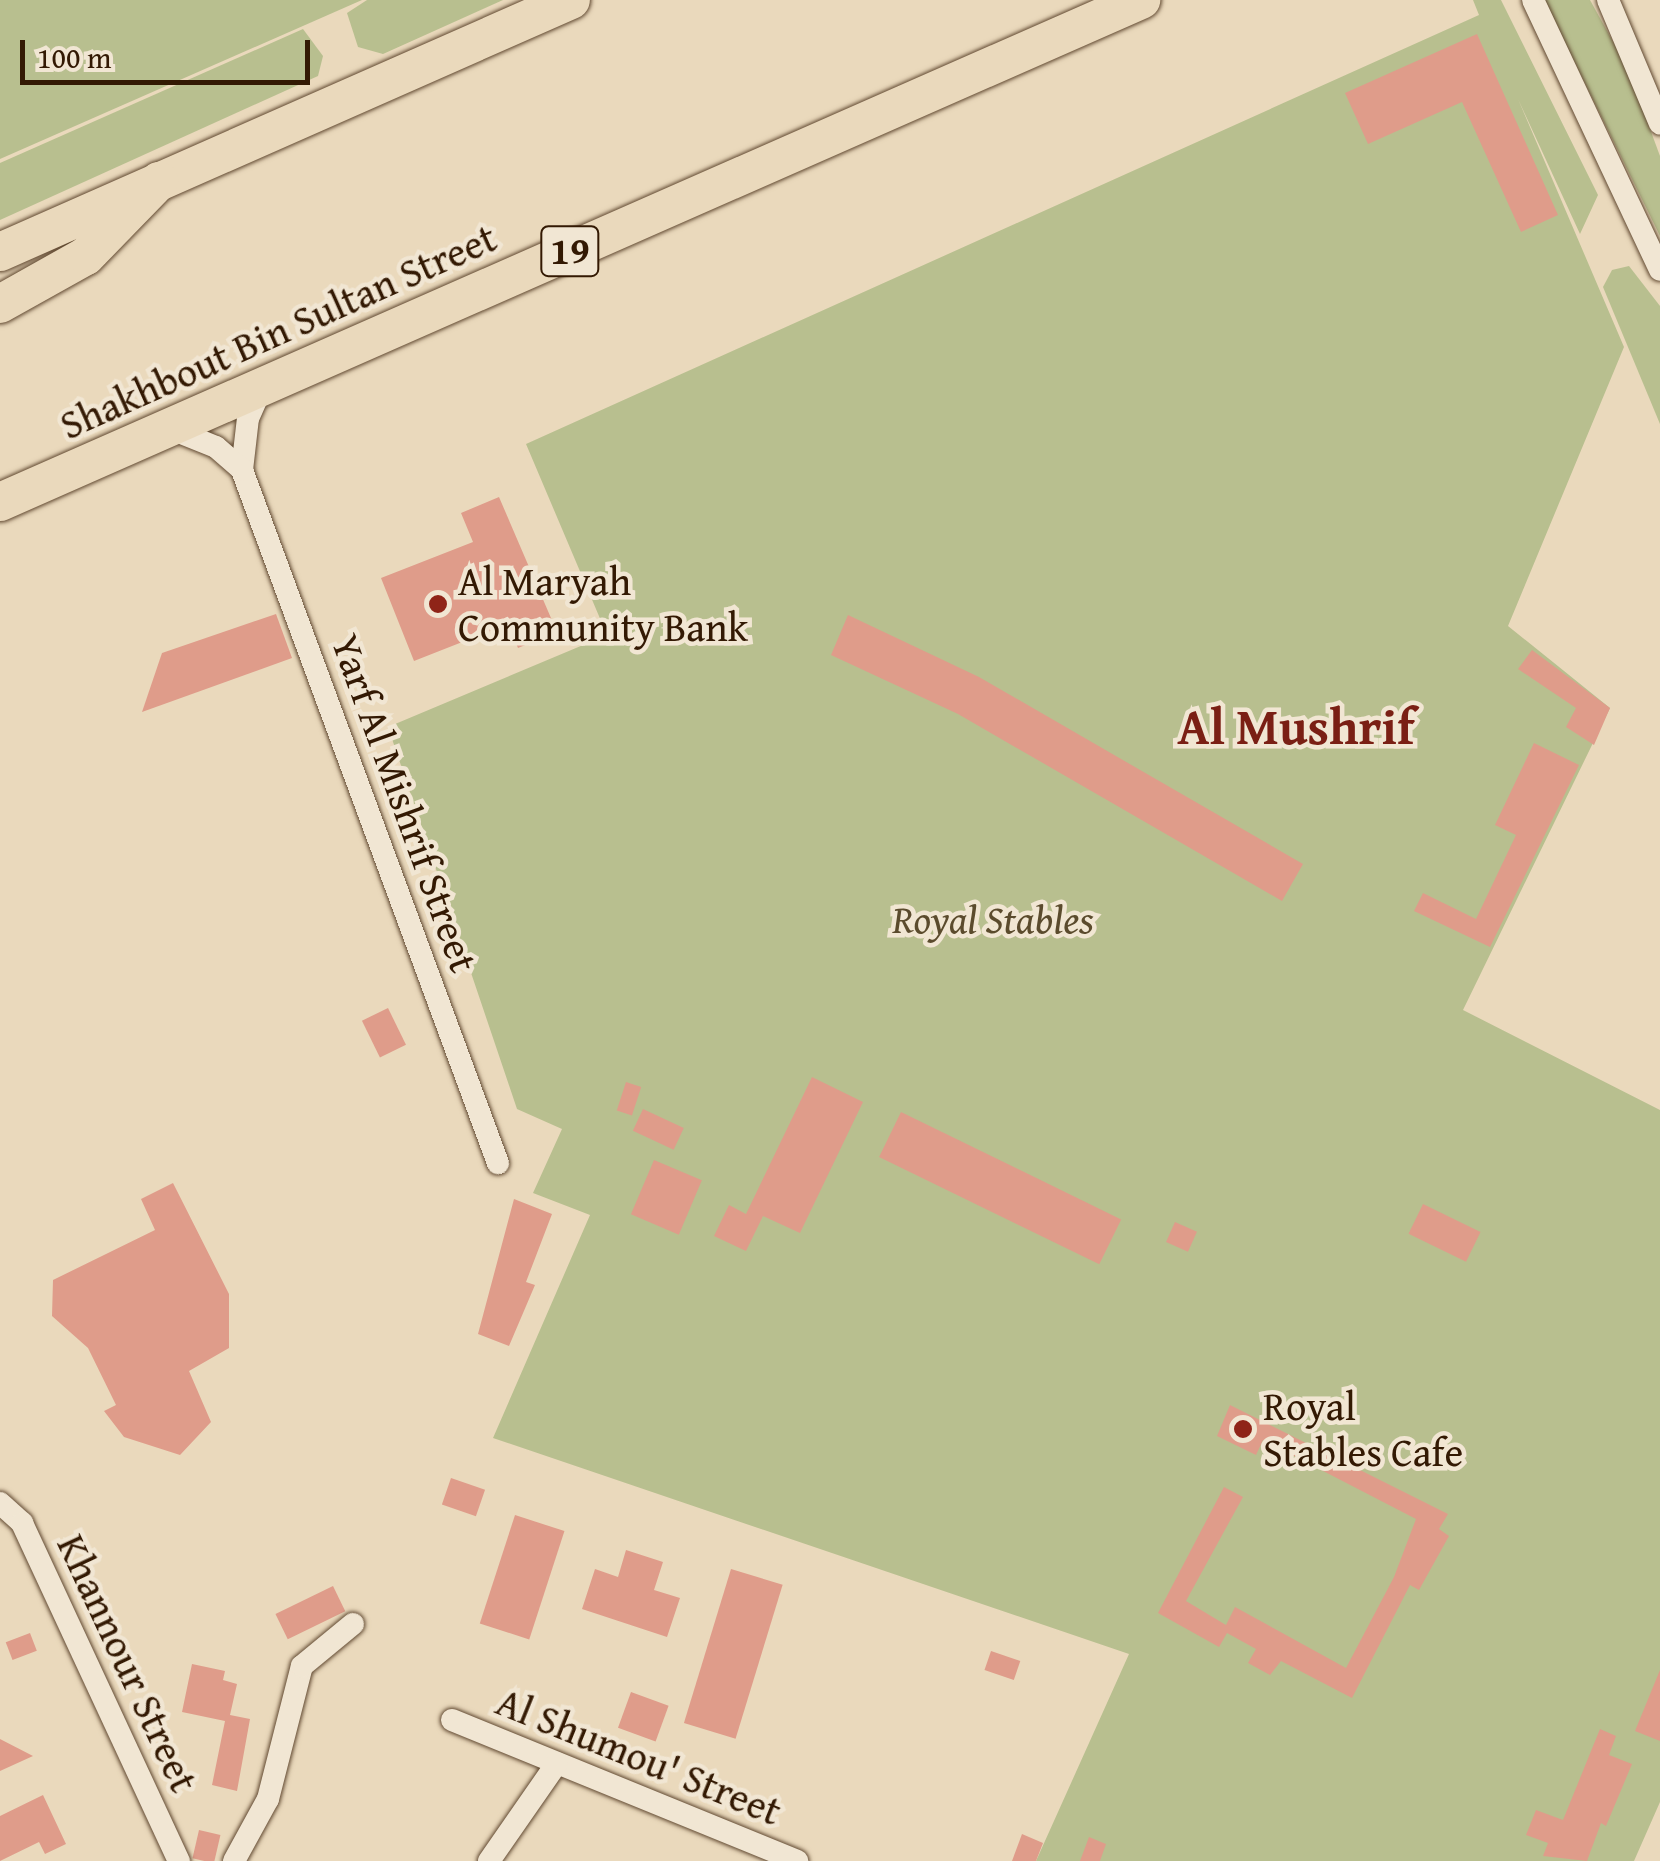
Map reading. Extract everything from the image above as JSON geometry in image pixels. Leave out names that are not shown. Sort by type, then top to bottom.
[{"type":"main road","points":[[0,252],[571,0]]},
{"type":"main road","name":"Shakhbout Bin Sultan Street","points":[[0,502],[1141,0]]},
{"type":"main road","points":[[0,304],[86,256],[159,181]]},
{"type":"street","points":[[1534,0],[1660,270]]},
{"type":"street","points":[[1608,0],[1660,124]]},
{"type":"street","name":"Yarf Al Mishrif Street","points":[[262,387],[248,418],[242,470],[498,1163]]},
{"type":"street","points":[[169,428],[216,447],[242,470]]},
{"type":"street","name":"Khannour Street","points":[[0,1503],[22,1523],[179,1861]]},
{"type":"street","points":[[234,1861],[268,1800],[302,1666],[354,1624]]},
{"type":"street","name":"Al Shumou' Street","points":[[452,1720],[788,1860]]},
{"type":"street","points":[[489,1861],[557,1763]]},
{"type":"green space","points":[[0,0],[362,0],[0,159]]},
{"type":"green space","points":[[367,0],[503,0],[383,54],[358,47],[347,13]]},
{"type":"green space","name":"Royal Stables","points":[[1473,0],[1501,0],[1598,195],[1580,234],[1518,99],[1624,347],[1508,626],[1610,708],[1463,1010],[1660,1110],[1660,1802],[1634,1861],[1036,1861],[1129,1654],[493,1438],[590,1215],[533,1193],[562,1129],[517,1109],[388,727],[607,635],[526,444],[1479,15]]},
{"type":"green space","points":[[1544,0],[1590,0],[1627,67],[1660,156],[1660,236]]},
{"type":"green space","points":[[303,29],[323,56],[318,76],[0,220],[0,163]]},
{"type":"green space","points":[[1629,266],[1660,306],[1660,424],[1603,287],[1612,270]]},
{"type":"building","points":[[1477,34],[1558,215],[1521,232],[1462,102],[1368,144],[1345,93]]},
{"type":"building","points":[[499,497],[557,632],[518,648],[508,624],[414,661],[381,578],[473,542],[461,513]]},
{"type":"building","points":[[276,614],[292,658],[142,712],[162,653]]},
{"type":"building","points":[[848,615],[979,677],[1303,864],[1282,901],[958,714],[831,655]]},
{"type":"building","points":[[1532,650],[1610,708],[1594,745],[1566,727],[1576,708],[1518,669]]},
{"type":"building","points":[[1534,743],[1579,765],[1490,947],[1414,911],[1423,893],[1476,919],[1516,835],[1495,825]]},
{"type":"building","points":[[388,1008],[406,1045],[380,1058],[362,1021]]},
{"type":"building","points":[[812,1077],[863,1102],[800,1233],[763,1216],[746,1251],[714,1236],[729,1205],[746,1214]]},
{"type":"building","points":[[626,1082],[641,1087],[632,1115],[617,1111]]},
{"type":"building","points":[[643,1109],[684,1128],[674,1150],[633,1131]]},
{"type":"building","points":[[901,1112],[1121,1219],[1099,1264],[879,1157]]},
{"type":"building","points":[[654,1160],[702,1180],[679,1235],[631,1214]]},
{"type":"building","points":[[173,1183],[229,1294],[229,1348],[189,1371],[211,1422],[180,1455],[124,1437],[104,1411],[116,1405],[88,1348],[52,1316],[53,1280],[155,1230],[141,1199]]},
{"type":"building","points":[[514,1199],[552,1214],[526,1282],[535,1285],[509,1346],[478,1334]]},
{"type":"building","points":[[1423,1204],[1481,1232],[1466,1262],[1409,1234]]},
{"type":"building","points":[[1175,1222],[1197,1232],[1188,1252],[1166,1242]]},
{"type":"building","points":[[1230,1405],[1448,1514],[1439,1529],[1449,1536],[1419,1590],[1410,1585],[1352,1698],[1281,1661],[1270,1675],[1248,1663],[1256,1649],[1227,1633],[1219,1647],[1158,1613],[1224,1487],[1243,1497],[1186,1601],[1226,1625],[1235,1607],[1346,1668],[1394,1577],[1416,1519],[1263,1440],[1256,1455],[1217,1436]]},
{"type":"building","points":[[451,1478],[485,1490],[476,1516],[442,1504]]},
{"type":"building","points":[[515,1515],[564,1531],[529,1639],[480,1623]]},
{"type":"building","points":[[626,1550],[663,1562],[654,1590],[680,1598],[667,1637],[582,1609],[595,1569],[618,1577]]},
{"type":"building","points":[[731,1569],[783,1585],[736,1739],[684,1723]]},
{"type":"building","points":[[333,1586],[345,1611],[288,1639],[275,1614]]},
{"type":"building","points":[[30,1633],[37,1651],[13,1660],[6,1642]]},
{"type":"building","points":[[991,1651],[1020,1661],[1014,1680],[984,1670]]},
{"type":"building","points":[[192,1664],[225,1671],[223,1680],[237,1684],[230,1715],[250,1719],[237,1791],[212,1785],[225,1721],[182,1712]]},
{"type":"building","points":[[1660,1670],[1660,1741],[1635,1731]]},
{"type":"building","points":[[631,1692],[669,1706],[656,1741],[618,1728]]},
{"type":"building","points":[[1600,1729],[1616,1736],[1609,1755],[1632,1764],[1606,1826],[1601,1823],[1587,1861],[1543,1856],[1548,1843],[1526,1835],[1536,1810],[1563,1820]]},
{"type":"building","points":[[0,1739],[33,1756],[0,1771]]},
{"type":"building","points":[[43,1795],[66,1844],[45,1854],[39,1842],[0,1861],[0,1816]]},
{"type":"building","points":[[199,1830],[220,1835],[214,1861],[192,1858]]},
{"type":"building","points":[[1022,1834],[1043,1843],[1036,1861],[1012,1861]]},
{"type":"building","points":[[1089,1837],[1106,1844],[1100,1861],[1080,1861]]},
{"type":"place","name":"Al Maryah Community Bank","points":[[438,604]]},
{"type":"place","name":"Royal Stables Cafe","points":[[1243,1429]]},
{"type":"district","name":"Al Mushrif","points":[[1296,726]]}]
